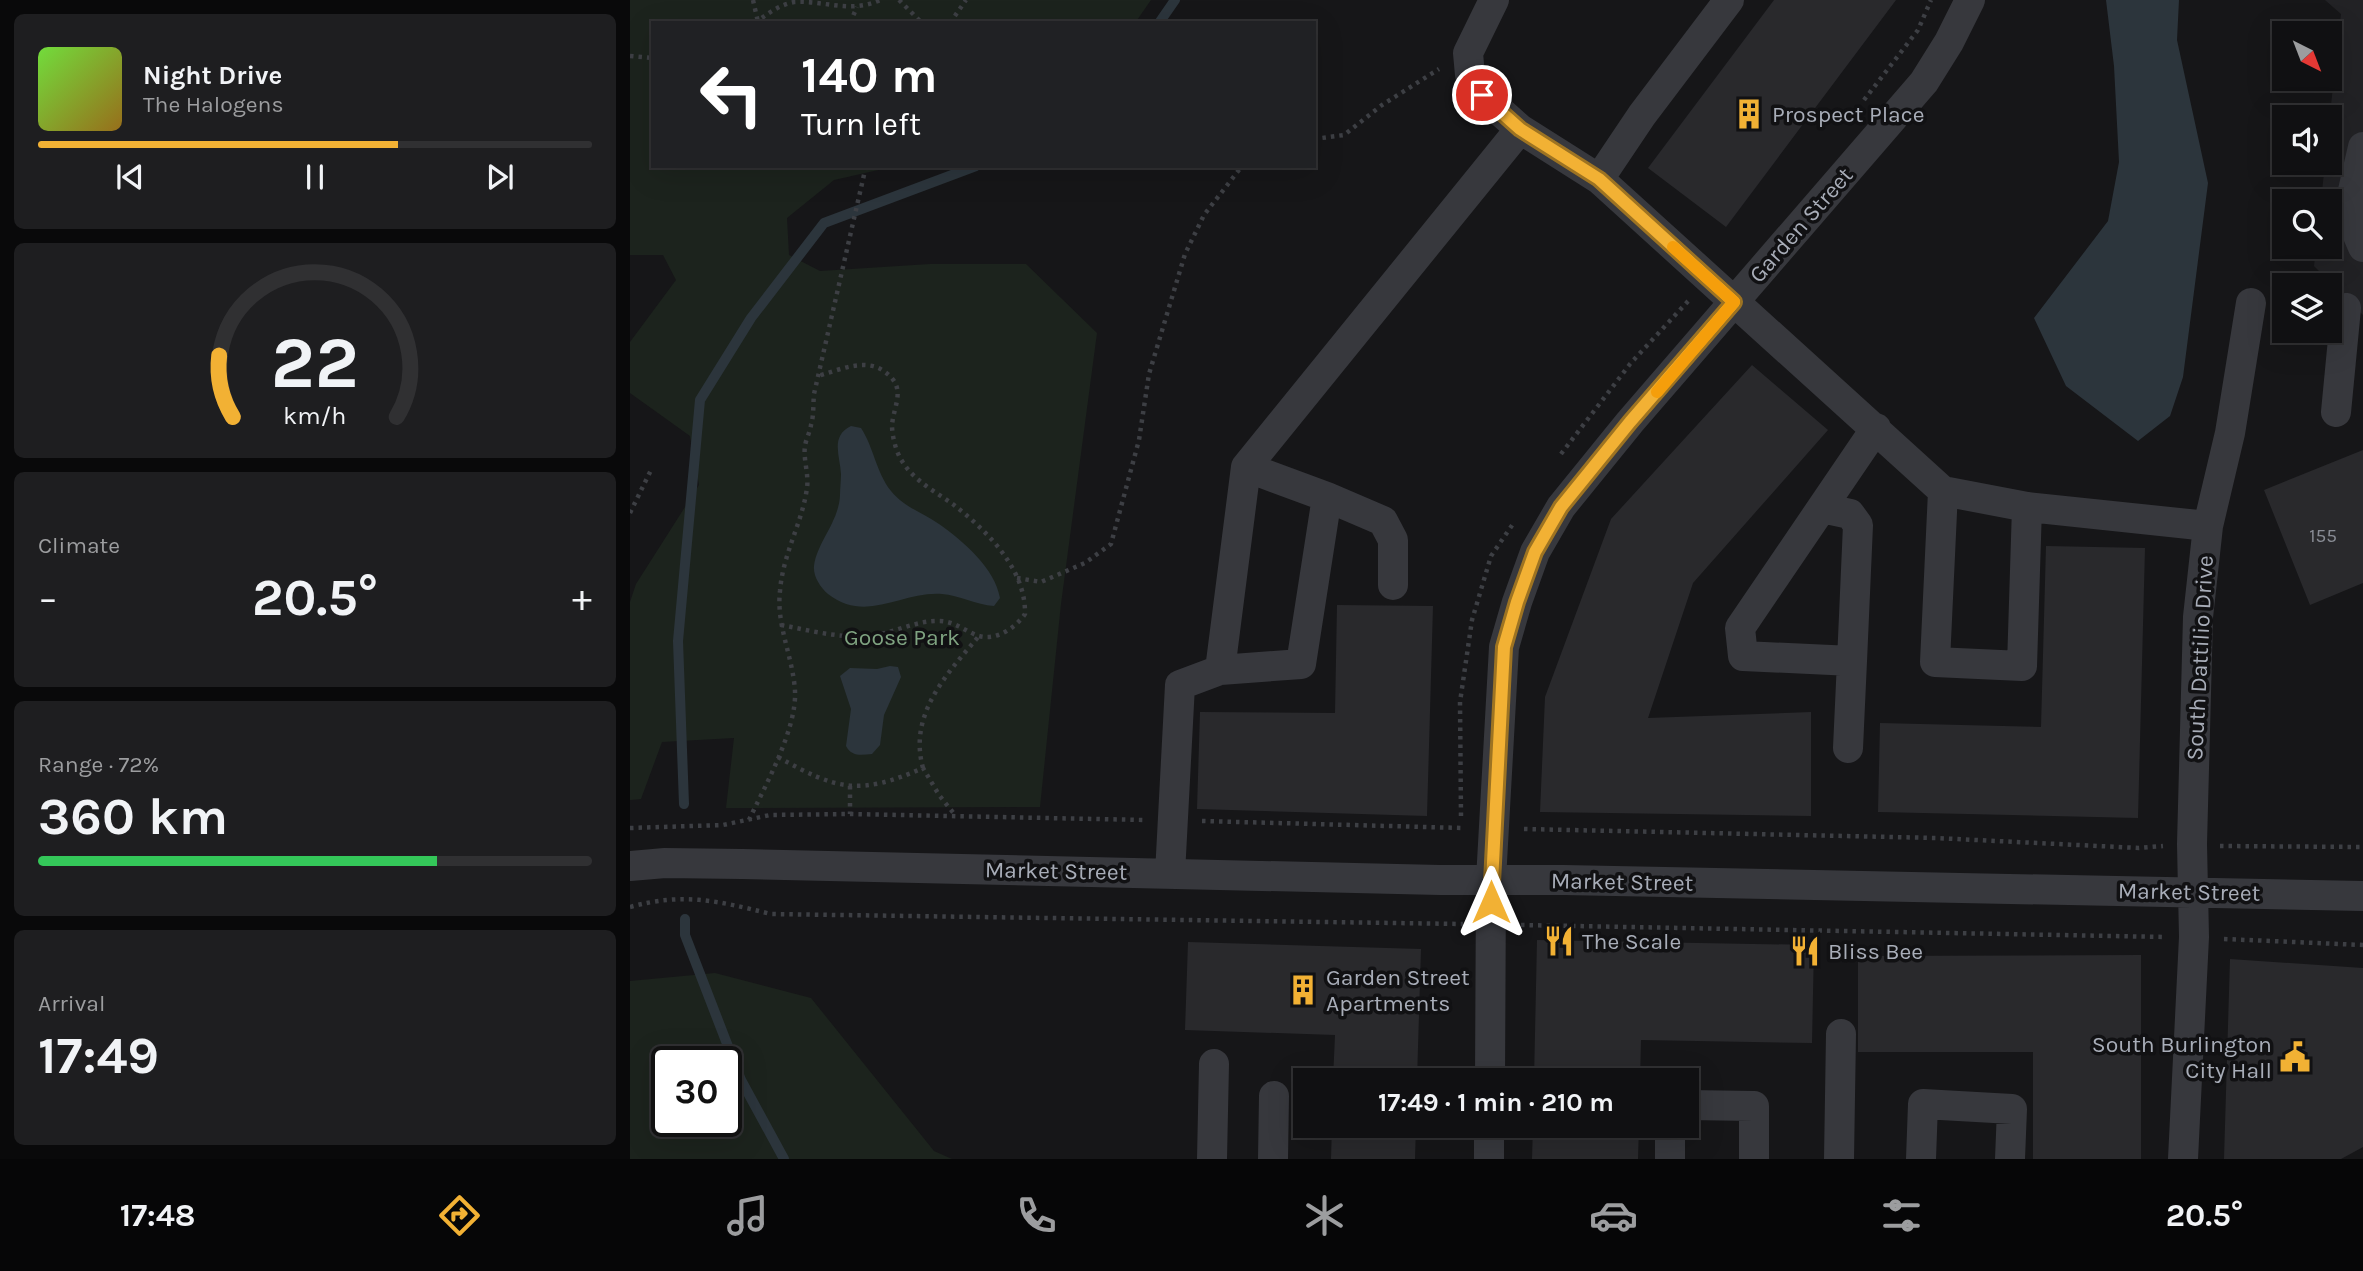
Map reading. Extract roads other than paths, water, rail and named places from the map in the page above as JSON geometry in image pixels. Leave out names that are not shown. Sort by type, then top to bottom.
[{"type":"street","points":[[1494,0],[1468,53],[1470,75],[1482,95],[1520,129],[1599,179],[1943,491],[2027,507],[2208,526]]},
{"type":"street","points":[[1599,179],[1642,115],[1729,0]]},
{"type":"street","name":"Garden Street","points":[[1490,1068],[1491,880],[1504,647],[1535,552],[1561,507],[1630,422],[1924,82],[1949,42],[1970,0]]},
{"type":"street","points":[[1220,670],[1246,467],[1520,129]]},
{"type":"street","points":[[2363,146],[2348,212],[2363,247]]},
{"type":"street","name":"South Dattilio Drive","points":[[2183,1159],[2194,937],[2192,844],[2198,617],[2208,526],[2230,433],[2250,303]]},
{"type":"street","points":[[2336,412],[2346,308]]},
{"type":"street","points":[[1852,661],[1743,656],[1740,628],[1876,428]]},
{"type":"street","points":[[1246,467],[1328,497],[1382,521],[1393,540],[1393,584]]},
{"type":"street","points":[[1943,491],[1935,662],[2022,666],[2027,507]]},
{"type":"street","points":[[1170,874],[1181,685],[1220,670],[1301,664],[1328,497]]},
{"type":"street","points":[[1822,508],[1850,514],[1858,525],[1848,748]]},
{"type":"street","name":"Market Street","points":[[630,866],[691,863],[2139,893],[2363,895]]},
{"type":"street","points":[[1839,1159],[1842,1034]]},
{"type":"street","points":[[1212,1159],[1214,1063]]},
{"type":"street","points":[[1273,1159],[1274,1096]]},
{"type":"street","points":[[1921,1159],[1923,1104],[2012,1109],[2010,1159]]},
{"type":"street","points":[[1699,1105],[1755,1106],[1754,1159]]},
{"type":"street","points":[[1489,1138],[1489,1159]]},
{"type":"street","points":[[1670,1138],[1670,1159]]},
{"type":"waterway","points":[[1160,21],[1175,0]]},
{"type":"waterway","points":[[684,804],[678,641],[700,400],[751,318],[824,223],[971,168]]},
{"type":"waterway","points":[[685,919],[685,935],[741,1080],[784,1159]]},
{"type":"place","name":"Prospect Place","points":[[1749,114]]},
{"type":"place","name":"The Scale","points":[[1559,941]]},
{"type":"place","name":"Bliss Bee","points":[[1805,951]]},
{"type":"place","name":"Garden Street Apartments","points":[[1303,990]]},
{"type":"place","name":"South Burlington City Hall","points":[[2295,1057]]},
{"type":"park label","name":"Goose Park","points":[[902,637]]}]
